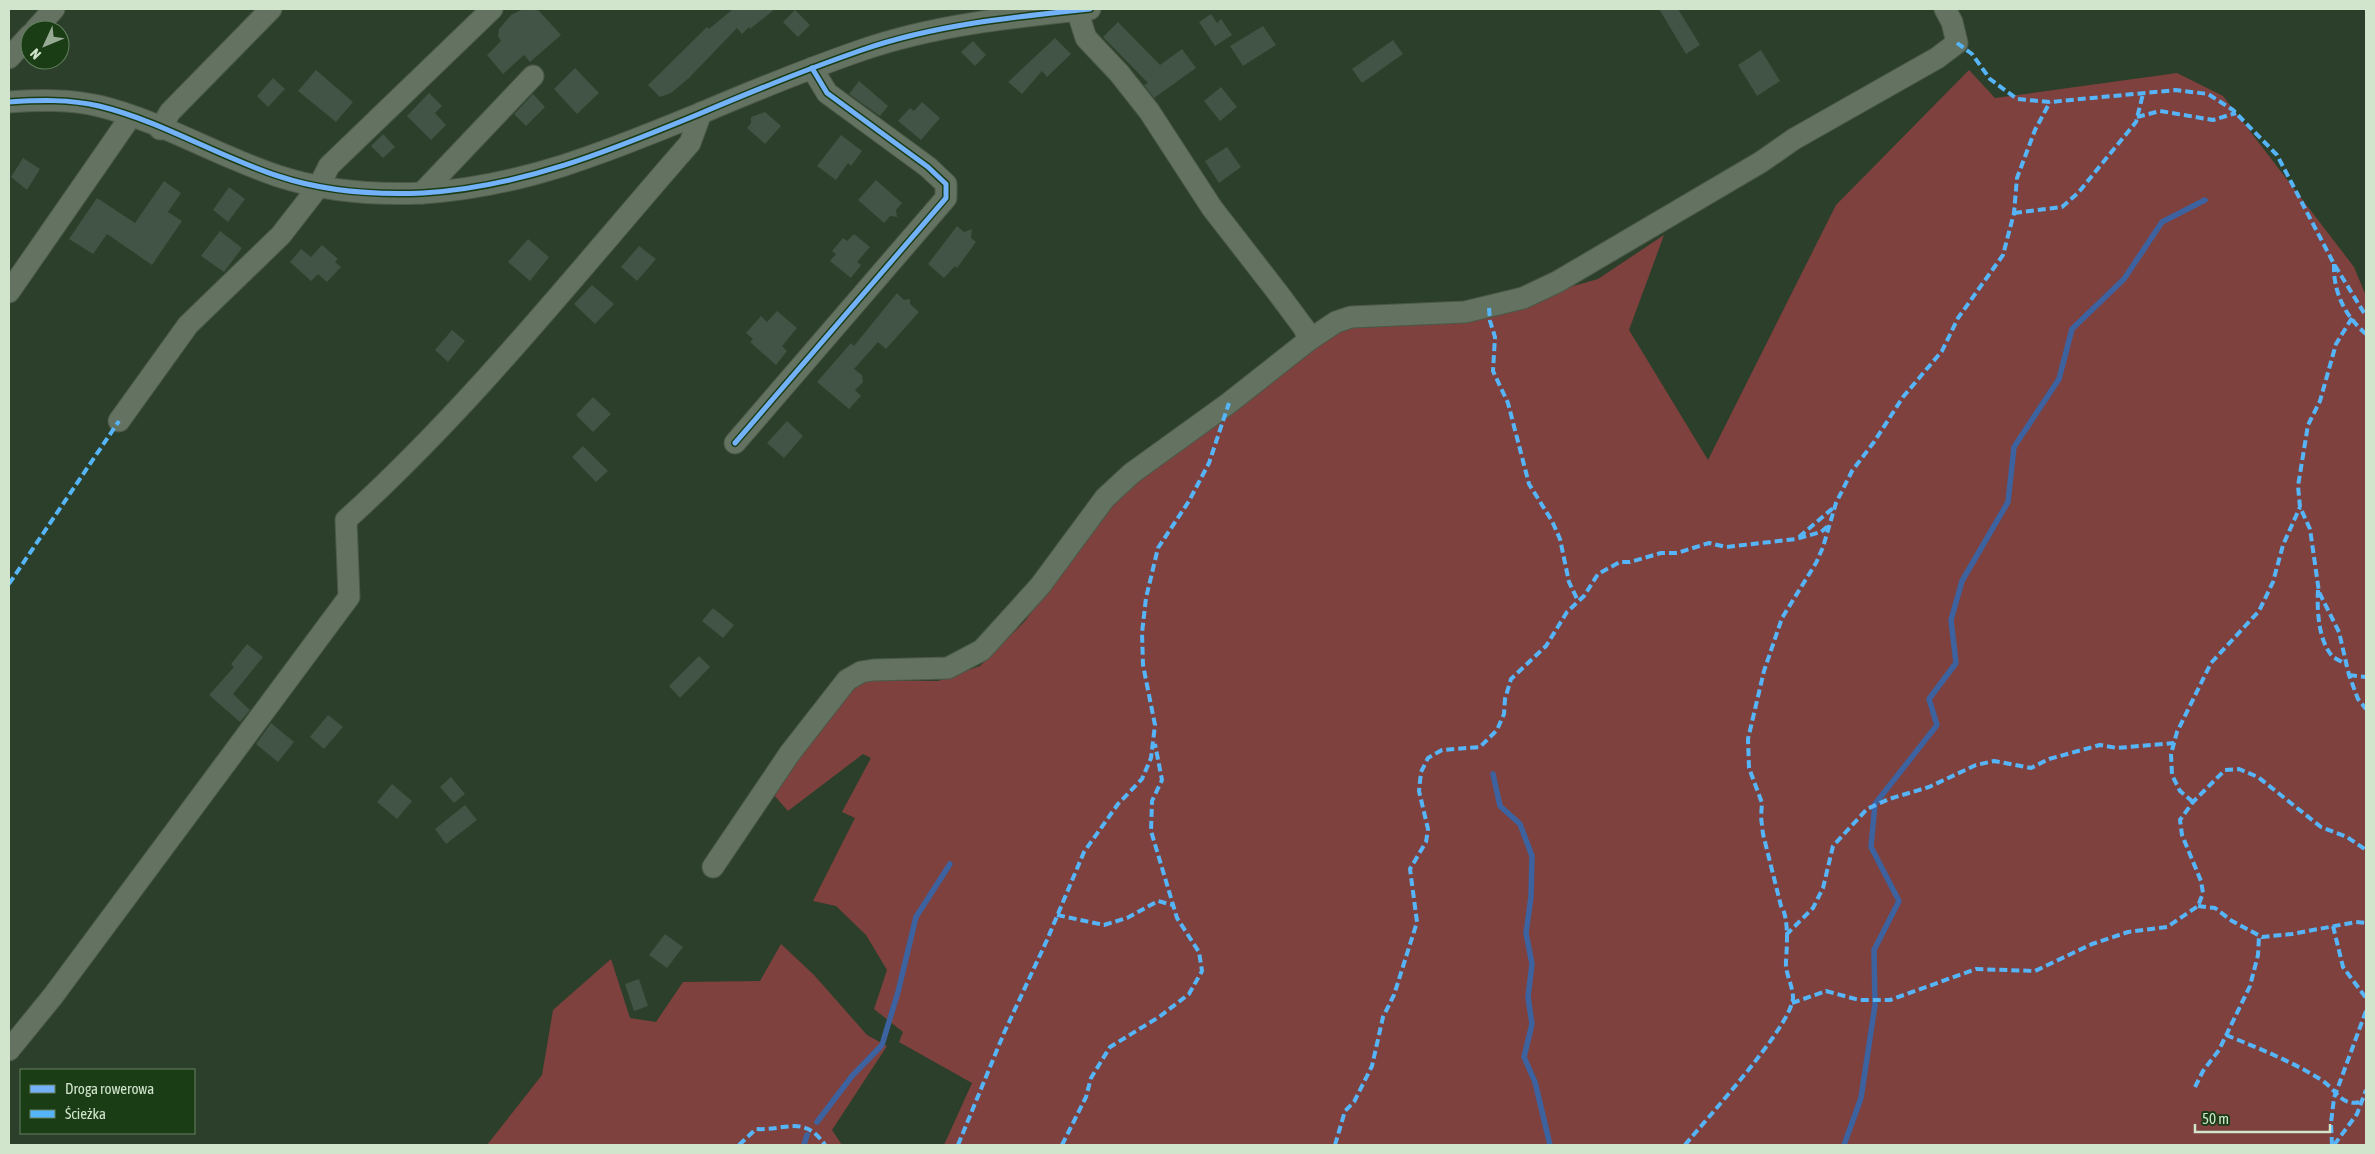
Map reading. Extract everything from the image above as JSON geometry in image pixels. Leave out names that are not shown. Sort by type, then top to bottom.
[{"type":"street","points":[[44,20],[54,9]]},
{"type":"street","points":[[160,129],[170,112],[271,9]]},
{"type":"street","points":[[119,421],[188,325],[281,235],[319,186],[329,166],[492,9]]},
{"type":"street","points":[[9,102],[67,101],[99,106],[130,116],[271,174],[319,186],[372,192],[422,193],[474,188],[538,174],[626,144],[812,68],[866,49],[949,27],[1083,9],[1086,38],[1120,73],[1148,110],[1212,208],[1299,321],[1309,340]]},
{"type":"street","points":[[713,867],[790,752],[847,680],[862,672],[948,668],[982,650],[1040,586],[1105,498],[1132,473],[1229,403],[1309,340],[1336,322],[1351,317],[1465,312],[1489,308],[1523,298],[1556,282],[1761,162],[1794,139],[1937,58],[1956,42],[1952,22],[1945,9]]},
{"type":"street","points":[[9,58],[20,46]]},
{"type":"street","points":[[735,443],[946,198],[946,184],[928,167],[827,93],[812,68]]},
{"type":"street","points":[[422,193],[533,76]]},
{"type":"street","points":[[9,1050],[53,996],[349,597],[346,520],[389,481],[483,381],[690,142],[701,113]]},
{"type":"street","points":[[9,292],[130,116]]},
{"type":"shaded area","points":[[1969,70],[1995,98],[2177,73],[2223,96],[2354,267],[2366,296],[2366,1145],[944,1145],[972,1083],[899,1042],[903,1032],[874,1009],[887,970],[866,935],[836,906],[813,901],[855,818],[842,812],[871,758],[863,754],[788,811],[773,794],[856,680],[938,681],[980,666],[1025,621],[1115,498],[1342,325],[1468,316],[1598,279],[1664,235],[1629,330],[1708,460],[1836,205]]},
{"type":"shaded area","points":[[781,944],[814,975],[867,1035],[887,1046],[832,1130],[842,1145],[487,1145],[542,1075],[553,1010],[611,959],[630,1018],[656,1022],[683,982],[760,981]]},
{"type":"building","points":[[533,9],[539,11],[561,35],[530,62],[524,55],[503,74],[487,55],[501,41],[498,36],[499,29],[511,15],[521,10]]},
{"type":"building","points":[[733,9],[775,9],[742,34],[737,28],[689,78],[671,93],[660,97],[648,85],[707,27],[709,29]]},
{"type":"building","points":[[1659,9],[1678,9],[1700,45],[1686,54]]},
{"type":"building","points":[[795,10],[810,25],[798,37],[783,22]]},
{"type":"building","points":[[1211,14],[1217,23],[1221,19],[1232,35],[1215,46],[1199,22]]},
{"type":"building","points":[[1118,22],[1160,65],[1182,49],[1196,68],[1154,98],[1144,85],[1148,83],[1103,37]]},
{"type":"building","points":[[1263,26],[1276,45],[1243,66],[1230,46]]},
{"type":"building","points":[[1055,38],[1071,54],[1047,77],[1042,71],[1022,94],[1008,82]]},
{"type":"building","points":[[1393,40],[1403,54],[1362,83],[1352,69]]},
{"type":"building","points":[[973,41],[986,55],[975,66],[961,52]]},
{"type":"building","points":[[1761,50],[1780,81],[1757,96],[1738,65]]},
{"type":"building","points":[[575,68],[599,93],[577,114],[554,89]]},
{"type":"building","points":[[316,70],[353,102],[336,122],[298,91]]},
{"type":"building","points":[[273,78],[285,89],[268,107],[257,96]]},
{"type":"building","points":[[859,81],[888,106],[880,116],[849,94]]},
{"type":"building","points":[[1221,87],[1237,107],[1220,121],[1204,101]]},
{"type":"building","points":[[429,93],[442,106],[435,113],[446,125],[431,140],[407,116]]},
{"type":"building","points":[[533,94],[545,107],[526,126],[514,114]]},
{"type":"building","points":[[922,102],[940,118],[921,140],[898,121],[910,108],[914,111]]},
{"type":"building","points":[[765,112],[781,126],[765,144],[747,128],[751,123],[751,117]]},
{"type":"building","points":[[383,134],[395,147],[383,158],[371,146]]},
{"type":"building","points":[[841,135],[862,151],[851,166],[848,163],[836,180],[817,166]]},
{"type":"building","points":[[1227,147],[1241,167],[1219,183],[1205,161]]},
{"type":"building","points":[[23,158],[40,169],[27,190],[11,177]]},
{"type":"building","points":[[876,180],[902,203],[896,210],[897,217],[890,216],[884,223],[858,200]]},
{"type":"building","points":[[164,181],[181,193],[168,212],[182,221],[152,265],[107,234],[93,254],[69,239],[97,198],[135,223]]},
{"type":"building","points":[[229,187],[245,199],[228,222],[213,210]]},
{"type":"building","points":[[957,226],[964,232],[972,229],[971,238],[976,242],[957,268],[955,266],[944,278],[928,264]]},
{"type":"building","points":[[220,231],[242,248],[224,272],[201,256]]},
{"type":"building","points":[[854,234],[870,247],[857,262],[861,265],[851,278],[830,261],[836,254],[832,251],[843,238],[847,241]]},
{"type":"building","points":[[528,239],[549,257],[530,281],[508,262]]},
{"type":"building","points":[[322,245],[338,259],[335,262],[341,267],[327,282],[318,274],[311,281],[290,262],[301,249],[311,257]]},
{"type":"building","points":[[639,246],[656,259],[637,281],[621,267]]},
{"type":"building","points":[[592,285],[614,304],[595,324],[574,304]]},
{"type":"building","points":[[897,293],[904,300],[910,299],[910,304],[919,312],[886,349],[878,342],[854,369],[862,375],[863,382],[855,390],[861,396],[849,409],[817,382],[851,343],[854,346]]},
{"type":"building","points":[[777,311],[797,328],[782,346],[787,351],[776,365],[750,342],[753,339],[746,333],[761,316],[767,322]]},
{"type":"building","points":[[452,330],[465,341],[448,362],[435,350]]},
{"type":"building","points":[[593,397],[611,414],[593,432],[576,415]]},
{"type":"building","points":[[787,421],[803,436],[784,458],[767,443]]},
{"type":"building","points":[[583,446],[608,471],[596,482],[572,457]]},
{"type":"building","points":[[713,608],[734,625],[723,638],[702,621]]},
{"type":"building","points":[[247,644],[263,657],[233,694],[250,710],[240,722],[209,695],[234,667],[231,664]]},
{"type":"building","points":[[699,656],[710,667],[680,698],[669,686]]},
{"type":"building","points":[[328,715],[343,727],[324,749],[310,737]]},
{"type":"building","points":[[271,723],[294,742],[278,762],[256,744]]},
{"type":"building","points":[[451,777],[465,794],[454,803],[440,787]]},
{"type":"building","points":[[392,784],[412,801],[397,819],[377,802]]},
{"type":"building","points":[[465,805],[477,820],[446,844],[435,829]]},
{"type":"building","points":[[665,934],[683,947],[667,968],[649,955]]},
{"type":"building","points":[[639,979],[648,1006],[634,1011],[625,984]]},
{"type":"waterway","points":[[1844,1145],[1861,1098],[1875,1005],[1874,950],[1899,901],[1871,847],[1875,804],[1937,725],[1929,699],[1956,663],[1951,620],[1962,581],[2008,502],[2014,447],[2059,379],[2072,329],[2124,279],[2162,222],[2205,200]]},
{"type":"waterway","points":[[1493,774],[1500,806],[1520,824],[1532,856],[1531,897],[1526,933],[1532,964],[1528,997],[1532,1024],[1524,1057],[1535,1082],[1550,1145]]},
{"type":"waterway","points":[[817,1122],[852,1076],[882,1045],[898,992],[916,917],[950,864]]},
{"type":"waterway","points":[[804,1145],[807,1135]]},
{"type":"marked path","points":[[1957,43],[1972,54],[1990,79],[2017,99],[2050,102],[2176,90],[2208,94],[2233,110],[2277,155],[2334,264],[2366,316]]},
{"type":"marked path","points":[[2014,213],[2062,207],[2078,193],[2136,122],[2143,94]]},
{"type":"marked path","points":[[1685,1145],[1764,1050],[1789,1012],[1793,998],[1786,966],[1787,932],[1784,911],[1781,906],[1763,834],[1762,803],[1749,768],[1748,739],[1764,671],[1782,618],[1816,563],[1823,547],[1836,503],[1852,471],[1874,442],[1903,397],[1942,351],[1958,318],[2003,255],[2014,213],[2017,178],[2035,130],[2050,102]]},
{"type":"marked path","points":[[2137,117],[2160,111],[2213,120],[2236,113]]},
{"type":"marked path","points":[[2334,264],[2338,294],[2342,303],[2352,319],[2366,334]]},
{"type":"marked path","points":[[1489,308],[1490,321],[1495,337],[1493,371],[1508,403],[1529,484],[1552,521],[1560,539],[1569,582],[1578,601]]},
{"type":"marked path","points":[[2352,318],[2336,344],[2320,401],[2308,425],[2298,486],[2300,507],[2310,529],[2319,592],[2339,632],[2349,675],[2358,699],[2366,709]]},
{"type":"marked path","points":[[958,1145],[1004,1033],[1047,940],[1084,852],[1118,804],[1142,779],[1151,758],[1155,725],[1143,665],[1142,633],[1146,598],[1158,548],[1189,501],[1209,463],[1229,403]]},
{"type":"marked path","points":[[9,584],[119,421]]},
{"type":"marked path","points":[[2193,802],[2180,791],[2172,775],[2171,754],[2177,732],[2211,663],[2259,611],[2273,582],[2283,545],[2300,507]]},
{"type":"marked path","points":[[1799,537],[1833,508]]},
{"type":"marked path","points":[[1335,1145],[1345,1111],[1354,1102],[1372,1066],[1383,1017],[1394,995],[1417,922],[1410,869],[1426,842],[1428,829],[1419,791],[1421,772],[1428,758],[1442,750],[1480,747],[1497,730],[1504,714],[1505,699],[1511,679],[1546,646],[1567,612],[1584,596],[1598,574],[1620,562],[1630,562],[1661,553],[1677,553],[1709,543],[1726,547],[1796,539],[1821,532],[1829,525]]},
{"type":"marked path","points":[[2318,590],[2318,615],[2321,633],[2327,649],[2332,656],[2346,664]]},
{"type":"marked path","points":[[2349,675],[2366,677]]},
{"type":"marked path","points":[[1786,935],[1813,908],[1823,888],[1833,846],[1867,809],[1889,799],[1929,787],[1976,765],[1994,761],[2031,768],[2049,759],[2100,745],[2117,748],[2174,743]]},
{"type":"marked path","points":[[1062,1145],[1086,1097],[1091,1078],[1110,1047],[1159,1017],[1189,994],[1202,971],[1199,952],[1177,918],[1151,831],[1152,801],[1162,780],[1155,744]]},
{"type":"marked path","points":[[1792,1003],[1826,991],[1859,1000],[1890,1000],[1976,969],[2035,971],[2092,944],[2128,932],[2167,927],[2198,906],[2203,893],[2201,881],[2182,835],[2180,820],[2193,802],[2225,770],[2239,769],[2258,777],[2321,827],[2347,837],[2366,850]]},
{"type":"marked path","points":[[1057,915],[1104,925],[1127,918],[1158,901],[1173,905]]},
{"type":"marked path","points":[[2198,906],[2215,908],[2232,921],[2262,937],[2292,934],[2356,922],[2366,923]]},
{"type":"marked path","points":[[2333,926],[2343,967],[2366,998]]},
{"type":"marked path","points":[[2195,1087],[2203,1071],[2219,1050],[2250,986],[2258,955],[2259,936]]},
{"type":"marked path","points":[[2332,1145],[2331,1123],[2334,1098],[2366,1011]]},
{"type":"marked path","points":[[2226,1035],[2309,1072],[2326,1083],[2343,1100],[2354,1103],[2361,1102]]},
{"type":"marked path","points":[[2334,1145],[2357,1114],[2366,1090]]},
{"type":"marked path","points":[[739,1145],[756,1129],[794,1126],[809,1130],[817,1135],[825,1145]]},
{"type":"cycle path","points":[[9,102],[76,102],[122,112],[167,129],[255,168],[313,185],[350,191],[423,193],[495,183],[530,175],[598,154],[800,73],[889,41],[974,23],[1090,9]]},
{"type":"cycle path","points":[[735,443],[946,198],[946,184],[928,167],[827,93],[812,68]]}]
